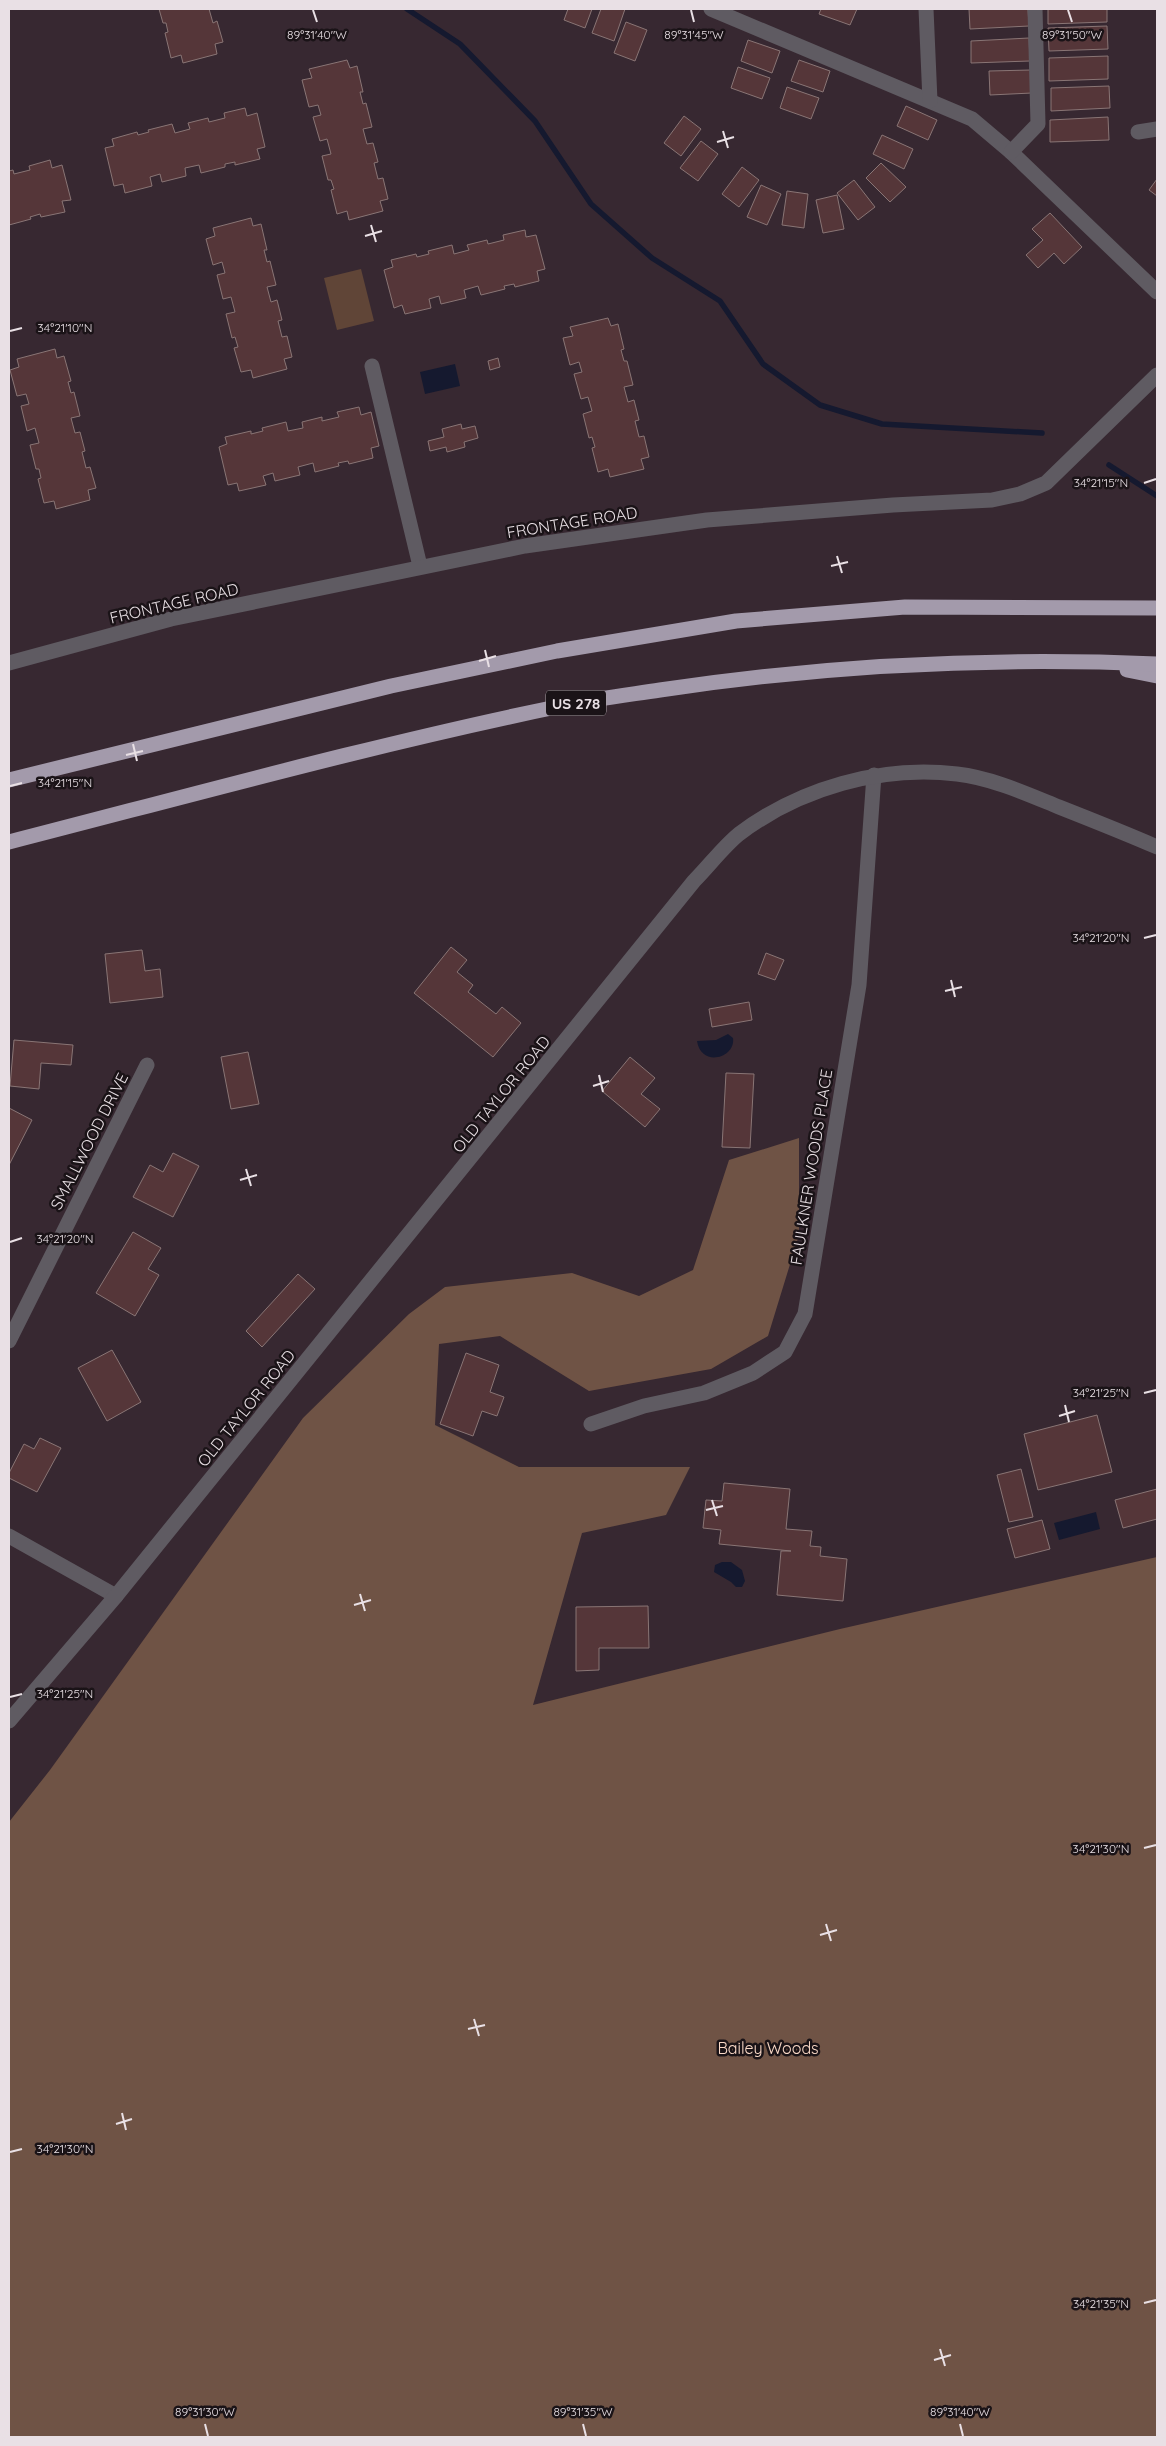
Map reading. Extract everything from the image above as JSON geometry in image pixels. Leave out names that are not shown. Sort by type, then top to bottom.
[{"type":"highway","points":[[9,780],[556,650],[736,621],[905,607],[1157,606]]},
{"type":"highway","points":[[1076,660],[1157,676]]},
{"type":"highway","name":"US 278","points":[[9,842],[342,756],[564,705],[770,676],[920,663],[1076,660],[1157,664]]},
{"type":"street","points":[[711,9],[972,119],[1011,152],[1157,292]]},
{"type":"street","points":[[926,9],[930,101]]},
{"type":"street","points":[[1011,152],[1038,124],[1035,9]]},
{"type":"street","points":[[1138,132],[1157,129]]},
{"type":"street","points":[[372,366],[420,566]]},
{"type":"street","name":"FRONTAGE ROAD","points":[[9,664],[171,619],[420,566],[525,546],[707,520],[893,505],[992,500],[1020,494],[1046,483],[1157,375]]},
{"type":"street","name":"OLD TAYLOR ROAD","points":[[9,1721],[116,1596],[694,881],[738,835],[785,805],[829,787],[874,776],[910,772],[959,774],[1017,790],[1157,847]]},
{"type":"street","name":"FAULKNER WOODS PLACE","points":[[591,1424],[644,1406],[704,1393],[753,1373],[785,1352],[805,1314],[859,984],[874,776]]},
{"type":"street","name":"SMALLWOOD DRIVE","points":[[9,1340],[147,1065]]},
{"type":"street","points":[[9,1536],[116,1596]]},
{"type":"shaded area","points":[[361,269],[374,321],[337,330],[324,278]]},
{"type":"green space","name":"Bailey Woods","points":[[799,1138],[799,1235],[768,1336],[711,1369],[589,1391],[500,1336],[439,1344],[435,1425],[519,1467],[690,1467],[666,1515],[582,1533],[533,1705],[840,1629],[1157,1557],[1157,2437],[9,2437],[9,1822],[50,1770],[303,1418],[409,1314],[445,1287],[572,1273],[639,1296],[693,1270],[729,1160]]},
{"type":"water","points":[[455,364],[460,386],[425,394],[420,372]]},
{"type":"water","points":[[728,1034],[733,1038],[732,1045],[729,1051],[718,1057],[705,1055],[697,1041],[716,1040]]},
{"type":"water","points":[[1096,1512],[1100,1529],[1059,1540],[1054,1523]]},
{"type":"water","points":[[722,1562],[731,1562],[742,1570],[745,1581],[742,1587],[736,1587],[714,1572],[715,1565]]},
{"type":"building","points":[[159,9],[209,9],[213,23],[217,21],[223,42],[215,44],[217,54],[183,63],[181,55],[171,58],[165,33],[168,32],[166,23],[163,23]]},
{"type":"building","points":[[568,9],[592,9],[585,28],[564,20]]},
{"type":"building","points":[[601,9],[625,9],[614,41],[592,33]]},
{"type":"building","points":[[821,9],[857,9],[850,25],[819,14]]},
{"type":"building","points":[[969,9],[1028,9],[1029,26],[970,29]]},
{"type":"building","points":[[1048,9],[1107,9],[1107,22],[1048,24]]},
{"type":"building","points":[[626,22],[647,30],[635,61],[614,53]]},
{"type":"building","points":[[1107,26],[1108,49],[1049,51],[1048,28]]},
{"type":"building","points":[[1029,38],[1030,61],[971,63],[971,41]]},
{"type":"building","points":[[748,40],[780,51],[772,73],[741,61]]},
{"type":"building","points":[[1108,56],[1108,79],[1049,81],[1049,58]]},
{"type":"building","points":[[347,60],[350,68],[357,66],[363,92],[360,92],[363,104],[366,103],[372,127],[363,129],[367,144],[373,143],[378,162],[374,163],[378,179],[383,178],[388,199],[380,201],[383,211],[349,220],[347,211],[337,214],[331,190],[334,189],[331,180],[328,180],[322,156],[331,154],[327,139],[320,141],[313,117],[321,115],[318,105],[309,107],[302,80],[312,78],[309,69]]},
{"type":"building","points":[[799,60],[830,71],[823,92],[791,81]]},
{"type":"building","points":[[738,67],[770,78],[762,99],[731,88]]},
{"type":"building","points":[[1031,70],[1032,93],[990,95],[989,71]]},
{"type":"building","points":[[1109,86],[1110,108],[1051,111],[1051,88]]},
{"type":"building","points":[[787,87],[819,98],[811,119],[780,108]]},
{"type":"building","points":[[906,106],[937,120],[928,140],[897,126]]},
{"type":"building","points":[[245,108],[247,116],[257,113],[265,147],[257,149],[260,159],[235,165],[235,162],[225,164],[225,167],[201,173],[199,165],[185,168],[186,176],[162,182],[160,174],[150,177],[152,186],[125,193],[123,184],[114,186],[105,148],[114,146],[112,139],[137,132],[138,135],[149,132],[148,130],[172,124],[175,133],[190,129],[188,123],[208,118],[209,122],[225,118],[224,113]]},
{"type":"building","points":[[684,116],[701,129],[681,156],[664,143]]},
{"type":"building","points":[[1108,117],[1109,140],[1050,142],[1050,120]]},
{"type":"building","points":[[882,135],[913,149],[904,169],[873,154]]},
{"type":"building","points":[[701,141],[718,154],[698,181],[680,168]]},
{"type":"building","points":[[50,160],[52,168],[62,165],[71,200],[62,201],[65,212],[41,217],[40,214],[30,217],[31,219],[9,225],[9,171],[13,170],[14,174],[30,170],[29,166]]},
{"type":"building","points":[[881,163],[906,187],[890,202],[866,178]]},
{"type":"building","points":[[742,167],[759,180],[739,207],[722,194]]},
{"type":"building","points":[[1157,179],[1157,196],[1149,190]]},
{"type":"building","points":[[854,180],[875,207],[858,220],[837,193]]},
{"type":"building","points":[[761,185],[781,194],[767,225],[747,217]]},
{"type":"building","points":[[787,191],[808,194],[804,228],[782,225]]},
{"type":"building","points":[[837,195],[844,229],[823,233],[816,200]]},
{"type":"building","points":[[1050,213],[1082,247],[1064,264],[1054,253],[1038,268],[1026,255],[1043,240],[1032,229]]},
{"type":"building","points":[[251,218],[253,226],[261,224],[267,250],[264,250],[267,262],[270,261],[276,285],[267,287],[271,302],[277,300],[282,320],[278,321],[282,337],[287,336],[292,357],[284,359],[287,369],[253,378],[251,370],[241,372],[234,348],[238,347],[235,337],[232,338],[226,314],[235,312],[231,297],[223,299],[217,275],[225,273],[222,262],[213,265],[206,239],[215,236],[213,228]]},
{"type":"building","points":[[525,230],[526,237],[536,235],[545,269],[537,271],[539,281],[515,287],[514,284],[504,286],[505,289],[481,295],[478,286],[464,290],[466,298],[441,304],[439,296],[429,299],[431,308],[405,314],[402,305],[394,308],[384,270],[393,267],[391,260],[416,254],[417,257],[429,254],[428,251],[452,245],[454,254],[469,250],[467,245],[487,240],[488,244],[504,240],[503,235]]},
{"type":"building","points":[[608,318],[611,326],[618,324],[624,349],[621,350],[624,361],[627,361],[633,385],[624,387],[628,402],[634,400],[639,420],[635,421],[639,437],[644,436],[649,457],[641,459],[644,469],[610,477],[608,469],[598,472],[592,448],[595,447],[592,437],[589,438],[583,414],[592,411],[588,397],[581,399],[574,374],[582,372],[579,362],[570,365],[563,338],[573,336],[570,327]]},
{"type":"building","points":[[55,349],[57,358],[64,356],[71,381],[68,382],[71,393],[74,392],[80,416],[71,418],[75,433],[80,432],[85,451],[82,452],[86,468],[90,467],[96,488],[88,490],[90,500],[56,509],[54,501],[44,503],[38,479],[41,478],[39,469],[36,469],[30,445],[39,443],[35,428],[27,431],[21,406],[29,404],[26,394],[17,396],[10,370],[19,367],[17,359]]},
{"type":"building","points":[[498,358],[500,367],[490,370],[488,361]]},
{"type":"building","points":[[359,407],[361,415],[371,412],[379,446],[371,448],[373,458],[349,464],[348,461],[338,463],[339,466],[315,472],[313,463],[298,467],[300,475],[275,481],[273,473],[263,476],[266,485],[239,491],[237,483],[228,485],[219,447],[227,444],[225,437],[251,431],[251,434],[263,431],[262,428],[286,422],[288,431],[303,428],[302,422],[322,417],[322,421],[339,417],[337,412]]},
{"type":"building","points":[[461,424],[462,429],[475,426],[478,438],[464,442],[465,447],[447,452],[446,447],[430,451],[428,441],[444,437],[442,429]]},
{"type":"building","points":[[451,947],[467,960],[457,972],[473,985],[468,992],[496,1014],[502,1007],[521,1023],[493,1057],[414,993]]},
{"type":"building","points":[[142,950],[145,971],[160,969],[163,997],[110,1003],[105,954]]},
{"type":"building","points":[[766,953],[784,960],[775,980],[758,974]]},
{"type":"building","points":[[749,1002],[752,1020],[712,1027],[709,1009]]},
{"type":"building","points":[[14,1040],[73,1045],[71,1065],[41,1063],[39,1089],[10,1086]]},
{"type":"building","points":[[248,1052],[259,1104],[231,1109],[221,1057]]},
{"type":"building","points":[[630,1057],[655,1078],[641,1094],[660,1109],[645,1127],[602,1091]]},
{"type":"building","points":[[726,1073],[754,1074],[750,1148],[722,1147]]},
{"type":"building","points":[[9,1108],[32,1120],[9,1165]]},
{"type":"building","points":[[173,1153],[199,1166],[173,1217],[133,1197],[150,1165],[163,1172]]},
{"type":"building","points":[[133,1232],[161,1248],[148,1269],[159,1275],[135,1316],[96,1293]]},
{"type":"building","points":[[298,1274],[315,1289],[262,1347],[246,1331]]},
{"type":"building","points":[[112,1350],[141,1402],[107,1421],[78,1368]]},
{"type":"building","points":[[466,1353],[499,1365],[490,1392],[504,1397],[497,1416],[482,1411],[473,1436],[440,1424]]},
{"type":"building","points":[[1097,1415],[1112,1472],[1038,1490],[1024,1434]]},
{"type":"building","points":[[40,1438],[61,1448],[37,1492],[9,1478],[9,1473],[24,1444],[34,1449]]},
{"type":"building","points":[[1021,1469],[1033,1517],[1009,1522],[997,1475]]},
{"type":"building","points":[[724,1483],[790,1489],[786,1529],[812,1531],[810,1546],[821,1547],[820,1556],[847,1559],[843,1601],[777,1595],[781,1551],[791,1551],[719,1544],[721,1530],[703,1528],[706,1500],[722,1501]]},
{"type":"building","points":[[1157,1489],[1157,1519],[1123,1528],[1115,1500]]},
{"type":"building","points":[[1042,1520],[1050,1549],[1015,1558],[1007,1529]]},
{"type":"building","points":[[648,1606],[649,1648],[599,1648],[599,1670],[576,1671],[576,1607]]},
{"type":"waterway","points":[[407,9],[460,44],[535,121],[591,204],[652,258],[720,301],[763,364],[820,405],[882,424],[1042,433]]},
{"type":"waterway","points":[[1109,465],[1157,496]]}]
